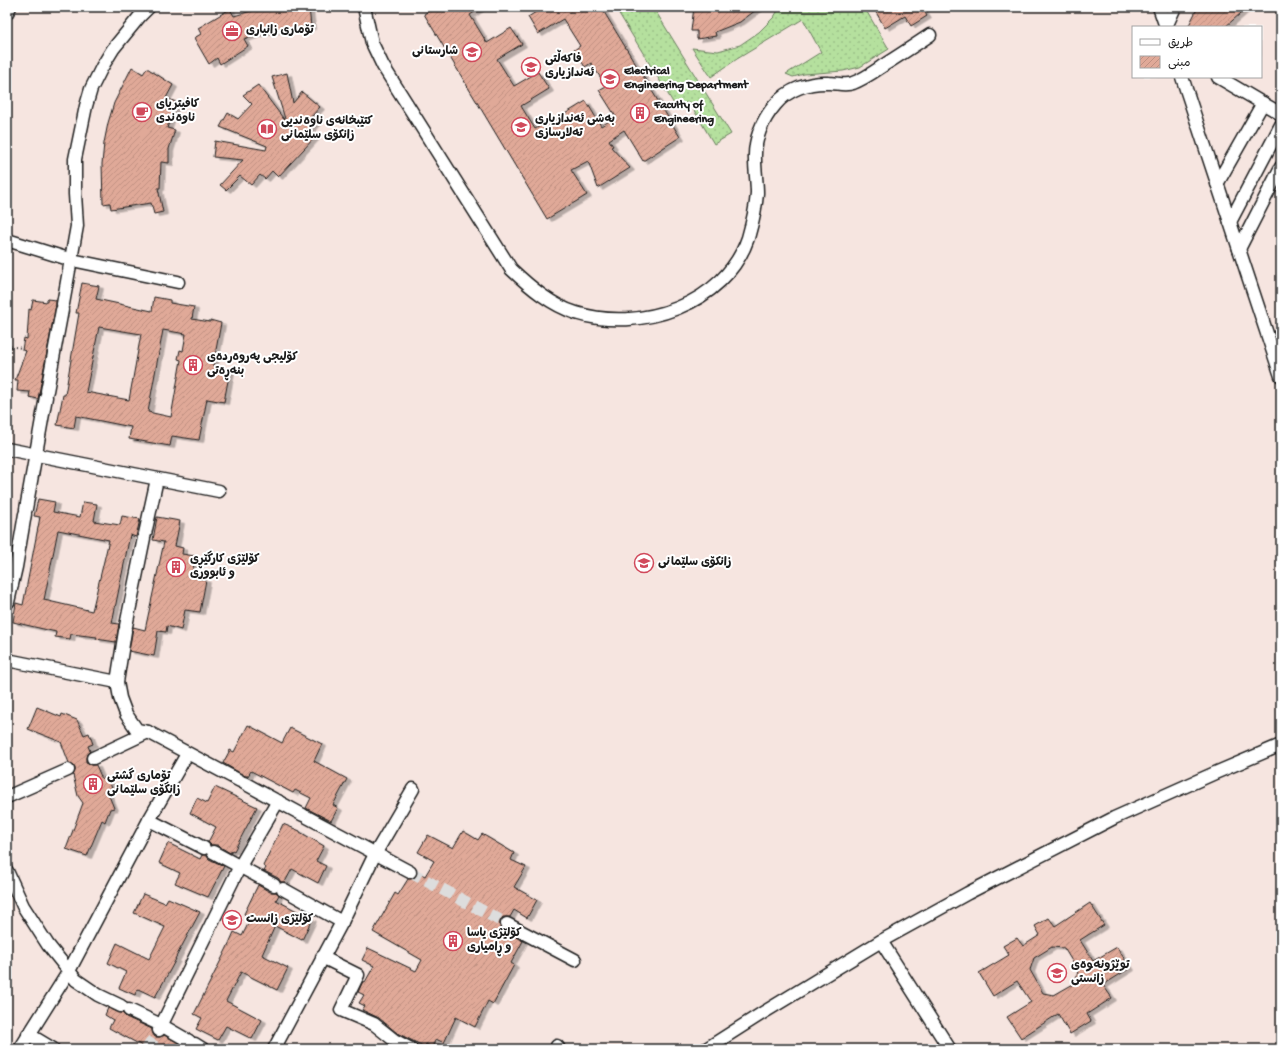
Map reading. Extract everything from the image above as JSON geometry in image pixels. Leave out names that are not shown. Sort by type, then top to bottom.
[{"type":"street","points":[[7,13],[10,7]]},
{"type":"street","points":[[8,602],[11,566],[25,512],[72,260],[77,226],[75,159],[86,106],[95,82],[113,49],[149,7]]},
{"type":"street","points":[[364,7],[372,43],[383,66],[511,269],[535,291],[549,300],[575,312],[610,319],[642,318],[677,308],[706,292],[729,271],[744,247],[754,215],[757,192],[755,155],[760,128],[768,114],[779,100],[794,90],[808,85],[827,83],[852,84],[869,75],[930,35]]},
{"type":"street","points":[[1159,7],[1166,26]]},
{"type":"street","points":[[1166,26],[1175,7]]},
{"type":"street","points":[[1182,78],[1281,376]]},
{"type":"street","points":[[1220,78],[1281,114]]},
{"type":"street","points":[[1217,184],[1263,103]]},
{"type":"street","points":[[1230,222],[1281,125]]},
{"type":"street","points":[[1238,249],[1281,167]]},
{"type":"street","points":[[8,240],[72,260],[178,282]]},
{"type":"street","points":[[7,449],[219,491]]},
{"type":"street","points":[[157,479],[126,628],[117,682],[121,702],[130,721],[137,730],[148,732],[410,872]]},
{"type":"street","points":[[7,660],[117,682]]},
{"type":"street","points":[[93,758],[148,732]]},
{"type":"street","points":[[706,1049],[882,941],[968,893],[1114,818],[1214,772],[1281,745]]},
{"type":"street","points":[[20,1049],[28,1034],[69,971],[149,820],[187,754]]},
{"type":"street","points":[[7,797],[68,770]]},
{"type":"street","points":[[274,1049],[342,922],[375,854],[413,789]]},
{"type":"street","points":[[160,1028],[240,866],[278,801]]},
{"type":"street","points":[[149,820],[240,866],[342,922]]},
{"type":"street","points":[[7,871],[23,906],[48,945],[76,980],[98,995],[125,1008],[160,1028],[196,1045]]},
{"type":"street","points":[[507,924],[575,960]]},
{"type":"street","points":[[882,941],[949,1048]]},
{"type":"street","points":[[322,957],[358,975],[341,1010],[374,1024],[396,1046],[411,1049]]},
{"type":"street","points":[[28,1034],[53,1049]]},
{"type":"path","points":[[7,346],[22,348]]},
{"type":"shaded area","name":"زانکۆی سلێمانی","points":[[7,7],[1281,7],[1281,1049],[7,1049]]},
{"type":"green space","points":[[615,7],[653,7],[731,134],[714,144],[689,102],[677,109]]},
{"type":"green space","points":[[780,7],[864,7],[889,49],[860,67],[843,71],[804,74],[793,77],[786,74],[821,52],[803,19],[737,59],[711,77],[692,48],[718,51],[740,45],[759,32],[774,17]]},
{"type":"building","points":[[265,7],[309,7],[311,27],[260,33],[244,39],[248,46],[220,64],[217,58],[209,64],[194,38],[201,34],[198,28],[230,9],[234,16]]},
{"type":"building","name":"Faculty of Engineering","points":[[435,7],[482,7],[470,15],[487,43],[511,28],[522,44],[497,59],[514,86],[538,72],[549,89],[521,106],[535,129],[544,124],[545,126],[586,101],[601,126],[616,117],[599,90],[606,86],[591,63],[585,67],[574,50],[580,46],[563,19],[538,34],[528,17],[544,7],[601,7],[680,137],[643,161],[624,130],[609,140],[613,146],[611,147],[630,168],[598,188],[588,161],[571,170],[587,195],[547,219],[424,14]]},
{"type":"building","points":[[694,7],[760,7],[740,22],[715,32],[716,36],[697,39],[697,31],[691,31]]},
{"type":"building","points":[[873,7],[922,7],[927,16],[911,26],[905,16],[885,28]]},
{"type":"building","points":[[1198,7],[1248,7],[1226,26],[1188,26]]},
{"type":"building","name":"کافیتریای ناوەندی","points":[[132,67],[143,74],[147,68],[173,85],[166,98],[176,102],[167,128],[175,130],[169,149],[169,163],[161,162],[160,188],[158,188],[163,212],[154,214],[151,203],[111,209],[110,203],[103,204],[102,164],[108,123],[114,103]]},
{"type":"building","name":"کتێبخانەی ناوەندیی زانکۆی سلێمانی","points":[[287,73],[293,103],[302,92],[320,107],[311,117],[317,122],[309,131],[316,136],[278,177],[272,171],[265,179],[260,175],[251,185],[240,176],[226,190],[220,185],[243,160],[213,157],[215,141],[266,150],[267,146],[220,127],[228,113],[238,119],[252,104],[243,95],[258,85],[286,122],[272,77]]},
{"type":"building","name":"کۆلیجی پەروەردەی بنەڕەتی","points":[[82,283],[99,286],[96,299],[152,311],[154,297],[170,300],[170,303],[194,307],[192,319],[210,322],[210,320],[221,323],[213,366],[230,370],[224,402],[207,399],[199,440],[172,436],[170,446],[129,439],[131,427],[76,416],[74,428],[57,425],[63,395],[65,395],[79,313],[76,313]],"holes":[[[99,327],[141,334],[129,400],[86,392]],[[163,330],[186,334],[183,351],[180,350],[178,359],[181,360],[171,417],[148,412]]]},
{"type":"building","points":[[47,299],[56,300],[56,305],[38,399],[29,397],[30,392],[17,391],[18,380],[15,380],[26,351],[22,350],[24,338],[27,339],[29,309],[31,310],[33,300],[47,302]]},
{"type":"building","name":"كۆلێژی كارگێڕی و ئابووری","points":[[38,499],[55,502],[53,512],[80,517],[83,502],[97,504],[94,521],[120,525],[122,516],[140,519],[136,537],[130,535],[112,623],[119,624],[116,642],[96,639],[97,637],[71,634],[70,639],[55,637],[56,632],[13,622],[16,603],[23,605],[40,517],[34,516]],"holes":[[[58,530],[109,540],[92,611],[44,600]]]},
{"type":"building","points":[[157,517],[180,521],[175,546],[183,548],[182,554],[195,556],[192,577],[206,580],[200,612],[185,610],[181,630],[167,626],[166,632],[158,631],[154,656],[129,651],[133,627],[145,630],[164,542],[153,540]]},
{"type":"building","name":"تۆماری گشتی زانگۆی سلێمانی","points":[[37,707],[61,717],[62,714],[77,720],[84,735],[89,733],[93,744],[88,746],[90,751],[87,754],[86,762],[96,765],[102,779],[107,777],[112,788],[107,791],[114,808],[110,809],[105,822],[102,820],[87,856],[66,849],[83,803],[78,796],[73,775],[75,767],[73,764],[69,763],[61,742],[28,729]]},
{"type":"building","points":[[248,725],[282,743],[290,728],[322,744],[314,761],[347,779],[333,805],[338,808],[331,821],[306,808],[311,798],[295,790],[293,793],[251,771],[248,776],[245,776],[223,763],[230,750],[234,752]]},
{"type":"building","points":[[215,787],[257,807],[234,851],[232,850],[230,853],[217,845],[211,845],[208,842],[216,827],[190,813],[197,798],[207,803]]},
{"type":"building","points":[[283,824],[300,831],[324,846],[316,861],[326,866],[318,883],[292,869],[285,882],[281,882],[278,878],[264,871],[266,868],[263,866]]},
{"type":"building","name":"کۆلێژی یاسا و ڕامیاری","points":[[463,831],[478,840],[482,834],[514,853],[511,860],[526,867],[514,887],[537,900],[527,918],[514,910],[510,917],[503,917],[500,921],[500,928],[523,941],[511,963],[514,965],[493,1004],[488,1001],[475,1027],[456,1017],[444,1043],[436,1039],[432,1047],[426,1044],[425,1047],[397,1033],[379,1018],[362,1010],[365,1006],[359,1003],[364,995],[358,992],[363,981],[365,982],[374,966],[362,960],[368,948],[416,971],[422,960],[373,932],[395,893],[398,895],[408,879],[414,878],[417,872],[425,876],[434,861],[418,852],[428,835],[453,848]]},
{"type":"building","points":[[168,843],[200,859],[202,855],[206,855],[209,859],[224,866],[208,897],[175,883],[180,873],[159,863]]},
{"type":"building","points":[[258,885],[270,892],[276,892],[279,895],[276,900],[312,919],[302,940],[275,926],[262,955],[288,968],[277,990],[241,972],[226,1001],[262,1020],[252,1039],[226,1026],[218,1040],[196,1029],[202,1018],[194,1014],[234,932],[242,936],[251,918],[244,914]]},
{"type":"building","points":[[143,894],[165,903],[168,898],[200,912],[155,997],[138,989],[135,995],[119,988],[126,972],[108,963],[117,943],[149,959],[165,927],[134,913]]},
{"type":"building","points":[[1090,903],[1104,925],[1080,940],[1093,961],[1117,947],[1130,968],[1103,985],[1112,998],[1087,1014],[1091,1021],[1070,1034],[1058,1014],[1021,1038],[1007,1017],[1031,1002],[1017,981],[993,996],[979,973],[1009,955],[1003,946],[1017,938],[1023,946],[1040,935],[1035,926],[1049,918],[1055,926]],"holes":[[[1052,947],[1064,948],[1078,971],[1075,983],[1054,995],[1043,993],[1030,970],[1034,958]]]},
{"type":"building","points":[[108,1008],[118,1013],[122,1013],[126,1017],[152,1029],[155,1037],[164,1035],[190,1049],[148,1049],[109,1028],[113,1020],[105,1015]]},
{"type":"tunnel","points":[[410,872],[507,924]]},
{"type":"tunnel","points":[[147,1049],[159,1030]]},
{"type":"place","name":"تۆماری زانیاری","points":[[232,31]]},
{"type":"place","name":"شارستانی","points":[[472,52]]},
{"type":"place","name":"فاکەڵتی ئەندازیاری","points":[[531,67]]},
{"type":"place","name":"Electrical Engineering Department","points":[[610,79]]},
{"type":"place","name":"کافیتریای ناوەندی","points":[[142,112]]},
{"type":"place","name":"Faculty of Engineering","points":[[640,113]]},
{"type":"place","name":"بەشی ئەندازیاری تەلارسازی","points":[[521,127]]},
{"type":"place","name":"کتێبخانەی ناوەندیی زانکۆی سلێمانی","points":[[267,129]]},
{"type":"place","name":"کۆلیجی پەروەردەی بنەڕەتی","points":[[193,365]]},
{"type":"place","name":"زانکۆی سلێمانی","points":[[644,563]]},
{"type":"place","name":"كۆلێژی كارگێڕی و ئابووری","points":[[176,567]]},
{"type":"place","name":"تۆماری گشتی زانگۆی سلێمانی","points":[[93,784]]},
{"type":"place","name":"کۆلێژی زانست","points":[[232,920]]},
{"type":"place","name":"کۆلێژی یاسا و ڕامیاری","points":[[453,941]]},
{"type":"place","name":"توێژونەوەی زانستی","points":[[1057,973]]}]
